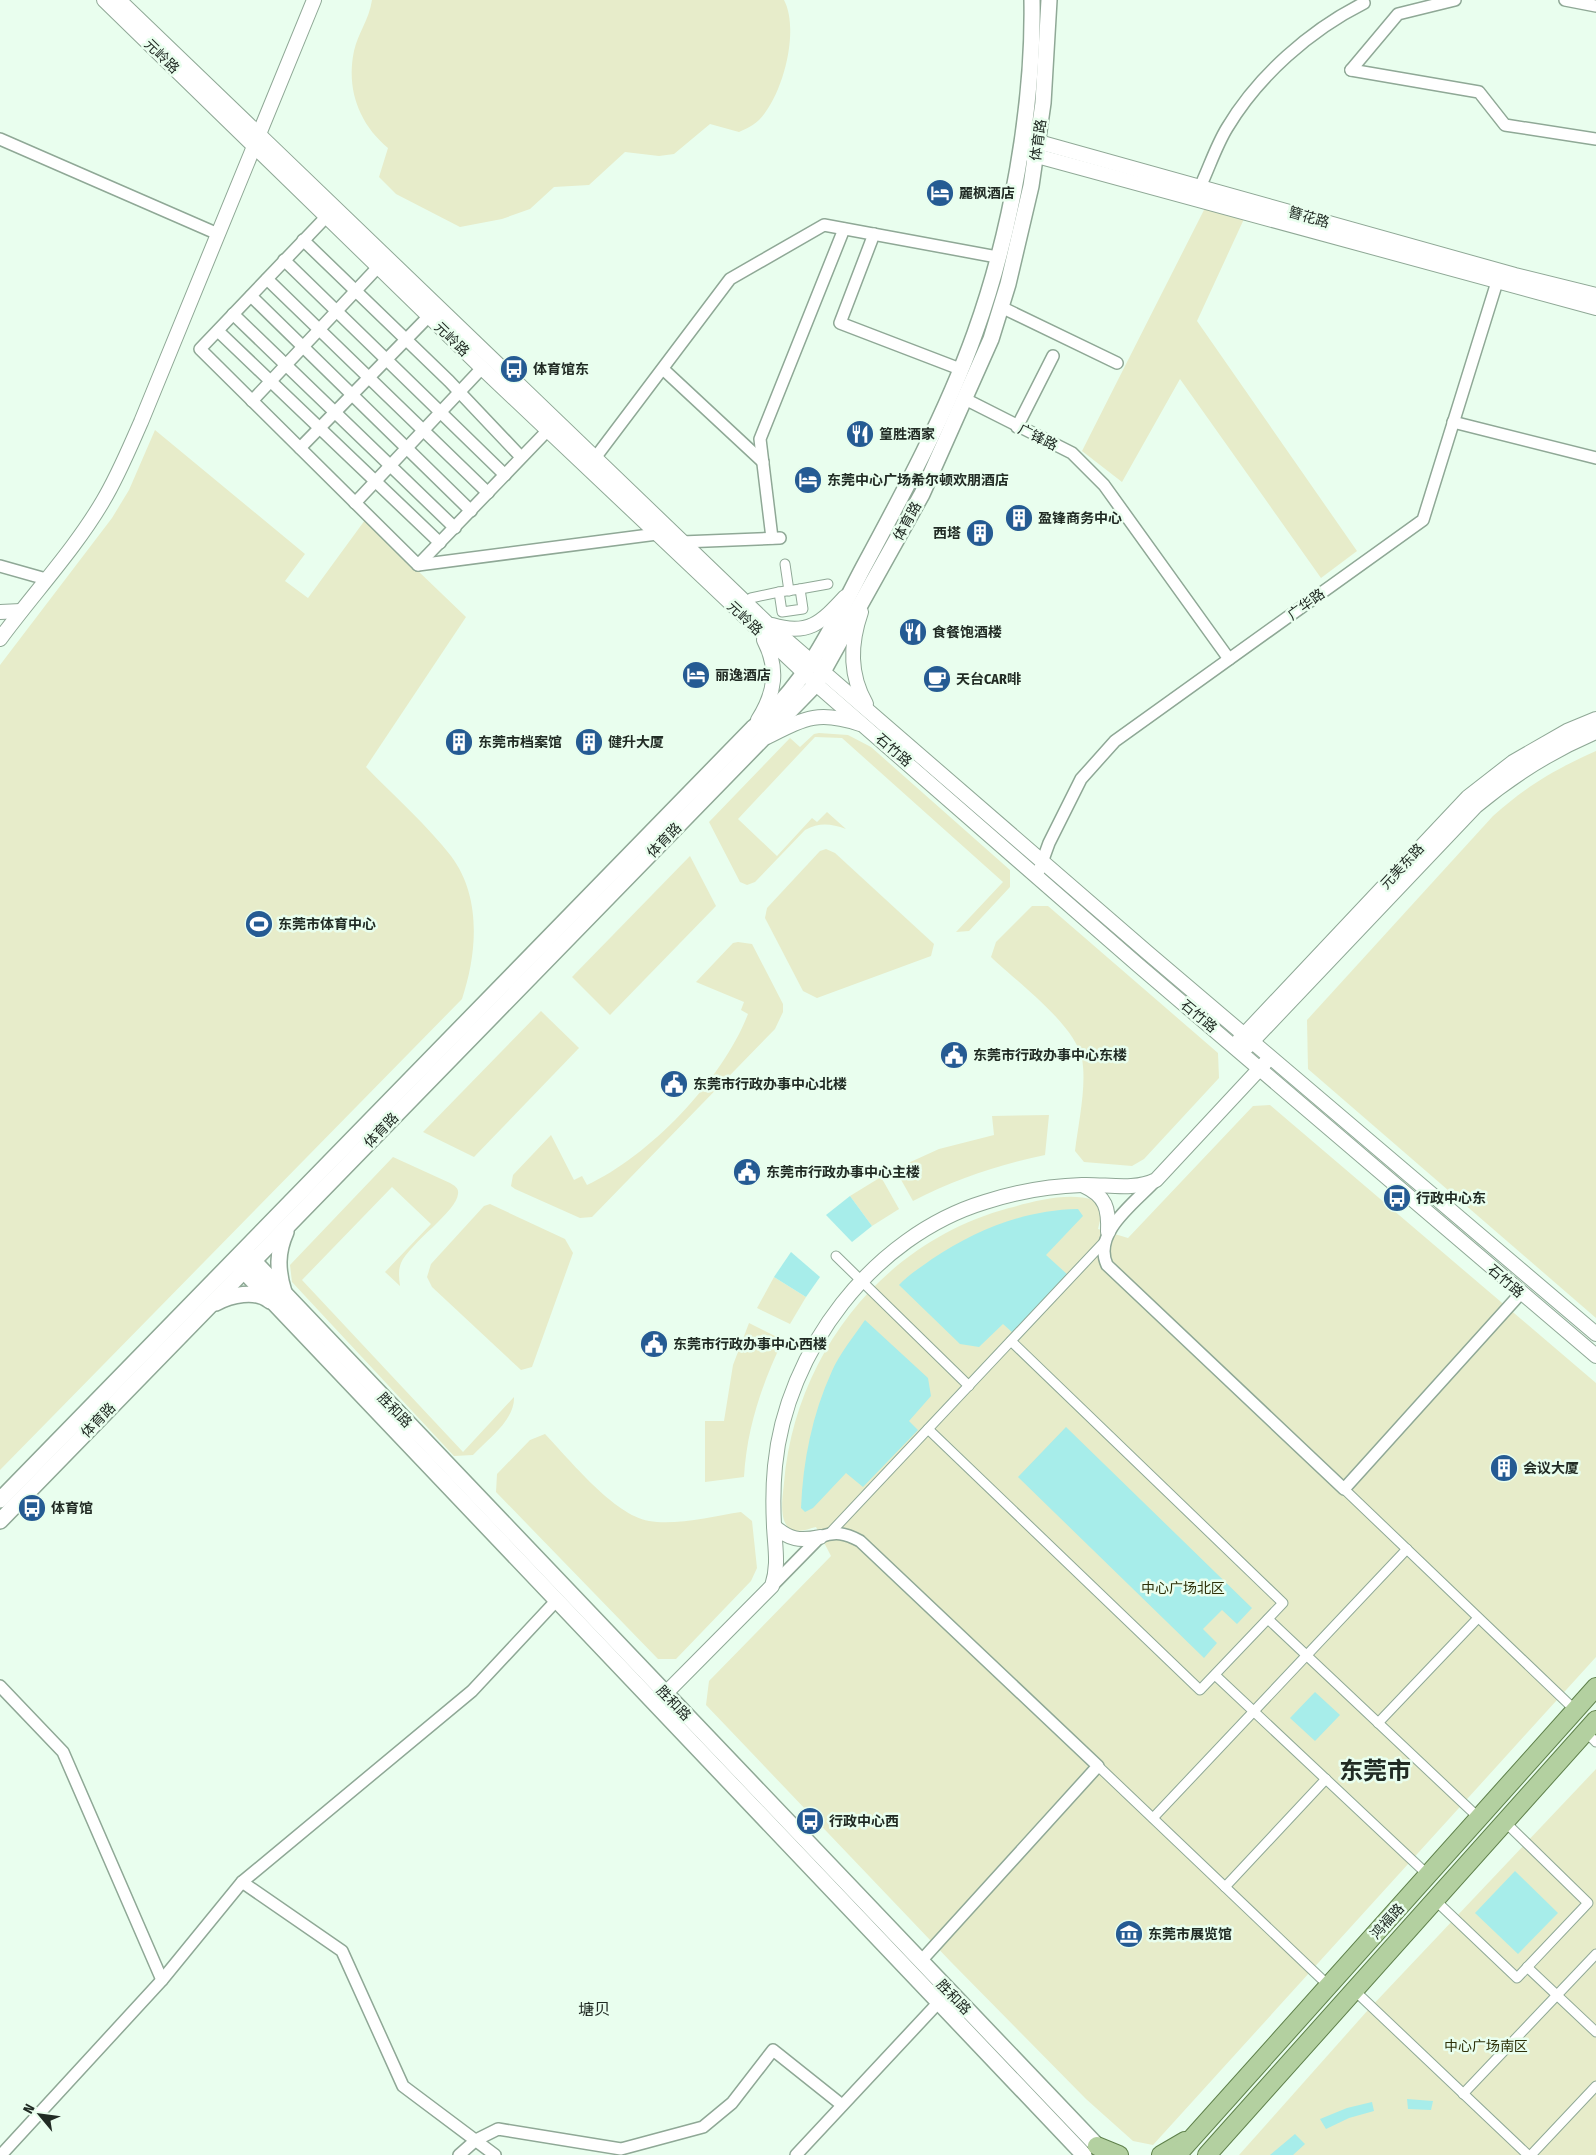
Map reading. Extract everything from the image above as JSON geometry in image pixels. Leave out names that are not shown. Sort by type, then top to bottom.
[{"type":"main road","name":"体育路","points":[[814,673],[852,589],[907,487],[975,334],[997,257],[1021,144],[1030,59],[1032,0]]},
{"type":"main road","name":"体育路","points":[[0,1521],[207,1310],[244,1261],[295,1219],[759,733],[766,718],[814,673],[866,597],[922,494],[991,339],[1021,234],[1037,148],[1046,70],[1049,0]]},
{"type":"main road","name":"体育路","points":[[0,1500],[244,1261],[759,733]]},
{"type":"main road","points":[[284,1293],[278,1268],[279,1255],[282,1242],[295,1219]]},
{"type":"main road","name":"胜和路","points":[[244,1261],[284,1293],[938,2003],[1096,2152]]},
{"type":"main road","name":"胜和路","points":[[244,1261],[274,1304],[556,1601],[660,1699],[920,1962],[1096,2152]]},
{"type":"main road","points":[[207,1310],[222,1300],[240,1295],[267,1298],[274,1304]]},
{"type":"main road","name":"鸿福路","points":[[1177,2155],[1596,1687]]},
{"type":"main road","name":"鸿福路","points":[[1211,2152],[1505,1822],[1593,1731]]},
{"type":"main road","points":[[1161,2155],[1198,2132]]},
{"type":"main road","points":[[1096,2152],[1119,2155]]},
{"type":"street","name":"元岭路","points":[[104,0],[257,140],[595,458],[682,542],[764,629]]},
{"type":"street","name":"元岭路","points":[[120,0],[257,140],[327,216],[482,368],[657,534],[814,673]]},
{"type":"street","points":[[0,639],[102,502],[119,471],[141,422],[314,0]]},
{"type":"street","points":[[1455,0],[1398,14],[1351,70],[1479,92],[1505,125],[1596,138]]},
{"type":"street","points":[[1565,0],[1596,6]]},
{"type":"street","points":[[1200,187],[1226,129],[1253,91],[1290,55],[1337,17],[1364,3]]},
{"type":"street","points":[[0,139],[218,234]]},
{"type":"street","name":"簪花路","points":[[1021,144],[1200,187],[1515,275],[1596,295]]},
{"type":"street","name":"簪花路","points":[[1037,148],[1496,282],[1596,308]]},
{"type":"street","points":[[327,216],[200,349],[418,565]]},
{"type":"street","points":[[595,458],[730,279],[824,225],[997,257]]},
{"type":"street","points":[[682,542],[776,538],[760,438],[844,229]]},
{"type":"street","points":[[874,234],[840,323],[960,369]]},
{"type":"street","points":[[303,240],[460,393],[522,457]]},
{"type":"street","points":[[284,260],[506,475]]},
{"type":"street","points":[[252,401],[378,266]]},
{"type":"street","points":[[267,279],[488,494]]},
{"type":"street","name":"广华路","points":[[1037,876],[1049,843],[1080,779],[1115,741],[1423,520],[1496,282]]},
{"type":"street","points":[[251,296],[471,511]]},
{"type":"street","points":[[1001,307],[1117,363]]},
{"type":"street","points":[[233,314],[455,528]]},
{"type":"street","points":[[300,448],[429,316]]},
{"type":"street","points":[[218,331],[440,543]]},
{"type":"street","points":[[1017,426],[1053,356]]},
{"type":"street","points":[[355,502],[482,368]]},
{"type":"street","points":[[662,369],[763,462]]},
{"type":"street","name":"广锋路","points":[[965,400],[1072,453],[1104,484],[1229,660]]},
{"type":"street","points":[[1453,422],[1596,458]]},
{"type":"street","points":[[418,565],[548,430]]},
{"type":"street","points":[[418,565],[657,534]]},
{"type":"street","points":[[785,564],[789,590]]},
{"type":"street","points":[[0,566],[46,579]]},
{"type":"street","points":[[750,598],[828,584]]},
{"type":"street","points":[[779,592],[782,612],[803,609],[800,589]]},
{"type":"street","points":[[759,733],[774,683],[774,666],[764,629],[798,630],[813,627],[829,614],[852,589]]},
{"type":"street","points":[[759,733],[813,717],[831,716],[870,721],[853,672],[852,652],[856,627],[866,597]]},
{"type":"street","points":[[793,610],[795,623]]},
{"type":"street","points":[[0,612],[21,611]]},
{"type":"street","name":"石竹路","points":[[814,673],[870,721],[1043,861],[1596,1334]]},
{"type":"street","name":"元美东路","points":[[1238,1049],[1468,797],[1519,758],[1567,731],[1596,719]]},
{"type":"street","name":"石竹路","points":[[870,721],[1037,876],[1596,1356]]},
{"type":"street","name":"元美东路","points":[[1248,1038],[1476,806],[1519,772],[1572,742],[1596,732]]},
{"type":"street","points":[[660,1699],[825,1535],[969,1386],[1156,1180],[1271,1057]]},
{"type":"street","points":[[772,1586],[778,1565],[774,1526],[775,1464],[785,1415],[815,1344],[847,1299],[862,1282],[896,1250],[953,1214],[984,1202],[1024,1191],[1081,1185],[1137,1186],[1156,1180]]},
{"type":"street","points":[[1081,1185],[1094,1191],[1104,1200],[1109,1217],[1104,1257],[1113,1272],[1575,1710]]},
{"type":"street","points":[[836,1256],[969,1386]]},
{"type":"street","points":[[1344,1489],[1521,1293]]},
{"type":"street","points":[[928,1429],[1200,1690],[1268,1619],[1283,1603],[1011,1341]]},
{"type":"street","points":[[774,1526],[788,1537],[796,1540],[825,1535],[850,1535],[860,1541],[1329,1986]]},
{"type":"street","points":[[1153,1818],[1407,1549]]},
{"type":"street","points":[[1,2155],[162,1980],[242,1882],[472,1691],[556,1601]]},
{"type":"street","points":[[1378,1724],[1478,1618]]},
{"type":"street","points":[[1268,1619],[1479,1818]]},
{"type":"street","points":[[1215,1675],[1428,1875]]},
{"type":"street","points":[[0,1686],[63,1752],[162,1980]]},
{"type":"street","points":[[920,1962],[1098,1766]]},
{"type":"street","points":[[1225,1887],[1326,1779]]},
{"type":"street","points":[[1436,1900],[1517,1978],[1588,1903],[1505,1822]]},
{"type":"street","points":[[242,1882],[342,1952],[403,2086],[495,2155]]},
{"type":"street","points":[[1463,2094],[1596,1954]]},
{"type":"street","points":[[1527,1967],[1596,2032]]},
{"type":"street","points":[[1354,1990],[1529,2155],[1596,2086]]},
{"type":"street","points":[[796,2155],[938,2003]]},
{"type":"street","points":[[459,2155],[476,2140],[498,2129],[621,2149],[703,2127],[732,2103],[773,2050],[842,2106]]},
{"type":"green space","points":[[372,0],[784,0],[789,13],[789,45],[782,79],[775,95],[768,109],[750,127],[739,132],[710,124],[674,154],[659,156],[625,152],[589,185],[554,187],[530,209],[502,219],[460,227],[396,194],[379,177],[388,148],[369,128],[362,117],[357,105],[352,79],[354,51]]},
{"type":"green space","points":[[1205,208],[1244,219],[1197,321],[1357,551],[1321,578],[1180,379],[1122,482],[1082,451]]},
{"type":"green space","name":"东莞市体育中心","points":[[155,430],[305,554],[285,581],[308,598],[365,520],[466,617],[366,767],[432,833],[451,856],[461,872],[468,889],[472,907],[474,926],[471,963],[462,999],[0,1470],[0,665],[112,518],[129,490]]},
{"type":"green space","points":[[814,734],[848,735],[871,747],[1010,870],[1010,887],[969,931],[956,932],[1003,882],[842,738],[815,737],[738,819],[777,856],[812,818],[817,822],[827,812],[846,829],[826,825],[805,830],[755,882],[747,885],[740,882],[709,822],[790,738],[800,747]]},
{"type":"green space","points":[[1596,751],[1596,1318],[1308,1069],[1307,1020],[1493,816],[1518,795],[1542,779]]},
{"type":"green space","points":[[826,849],[835,853],[934,944],[931,956],[817,998],[803,991],[765,918],[767,908],[820,851]]},
{"type":"green space","points":[[690,856],[716,906],[610,1015],[572,977]]},
{"type":"green space","points":[[1032,906],[1048,906],[1218,1053],[1219,1078],[1144,1159],[1132,1166],[1084,1162],[1075,1151],[1082,1105],[1083,1081],[1082,1059],[1077,1046],[1057,1018],[1044,1004],[991,957],[996,942]]},
{"type":"green space","points":[[733,943],[752,944],[783,1004],[783,1012],[775,1029],[592,1217],[580,1218],[511,1186],[513,1175],[551,1135],[574,1180],[582,1176],[587,1185],[611,1172],[635,1155],[682,1113],[721,1064],[748,1014],[741,1010],[744,1002],[696,982]]},
{"type":"green space","points":[[541,1011],[579,1048],[474,1157],[423,1132]]},
{"type":"green space","name":"中心广场北区","points":[[1270,1105],[1596,1383],[1596,1657],[1153,2145],[1133,2141],[1086,2099],[951,1962],[706,1705],[709,1681],[831,1556],[816,1527],[798,1531],[786,1525],[782,1512],[784,1483],[792,1436],[806,1390],[827,1348],[853,1310],[885,1276],[922,1247],[964,1224],[1009,1208],[1062,1197],[1094,1200],[1102,1212],[1098,1229],[1128,1238],[1253,1106]]},
{"type":"green space","points":[[1049,1115],[1045,1155],[977,1174],[913,1201],[895,1169],[939,1149],[994,1135],[992,1116]]},
{"type":"green space","points":[[393,1157],[450,1183],[458,1190],[456,1201],[450,1209],[414,1246],[401,1263],[399,1272],[400,1286],[385,1272],[431,1224],[392,1187],[302,1280],[463,1452],[514,1397],[510,1414],[493,1436],[473,1455],[454,1456],[292,1282],[290,1265]]},
{"type":"green space","points":[[881,1177],[899,1209],[872,1226],[850,1196]]},
{"type":"green space","points":[[490,1204],[565,1239],[573,1253],[532,1367],[521,1370],[432,1287],[427,1277],[431,1264],[484,1206]]},
{"type":"green space","points":[[774,1277],[806,1297],[790,1324],[757,1308]]},
{"type":"green space","points":[[749,1323],[783,1340],[768,1373],[752,1423],[744,1477],[705,1482],[705,1421],[724,1421],[733,1365]]},
{"type":"green space","points":[[545,1434],[607,1498],[636,1517],[649,1521],[671,1522],[741,1512],[752,1521],[757,1568],[751,1581],[676,1659],[658,1659],[496,1492],[497,1474],[530,1440]]},
{"type":"green space","name":"中心广场南区","points":[[1596,1769],[1596,2155],[1239,2155],[1368,2010]]},
{"type":"water","points":[[850,1196],[872,1226],[852,1242],[826,1215]]},
{"type":"water","points":[[1078,1209],[1083,1216],[1046,1255],[1068,1275],[1013,1333],[1003,1324],[979,1347],[960,1344],[899,1285],[910,1274],[932,1259],[983,1231],[1039,1213]]},
{"type":"water","points":[[791,1252],[820,1277],[806,1297],[774,1277]]},
{"type":"water","points":[[865,1320],[928,1378],[931,1396],[909,1421],[918,1430],[863,1487],[846,1473],[813,1508],[805,1512],[801,1508],[806,1456],[819,1404],[835,1364]]},
{"type":"water","points":[[1066,1427],[1252,1608],[1237,1624],[1222,1610],[1203,1629],[1217,1643],[1204,1658],[1018,1477]]},
{"type":"water","points":[[1315,1692],[1340,1715],[1315,1741],[1290,1718]]},
{"type":"water","points":[[1515,1871],[1558,1913],[1518,1954],[1475,1913]]},
{"type":"water","points":[[1407,2099],[1433,2101],[1431,2110],[1408,2109]]},
{"type":"water","points":[[1372,2102],[1374,2111],[1349,2118],[1326,2129],[1320,2119],[1347,2108]]},
{"type":"water","points":[[1295,2134],[1305,2144],[1293,2155],[1270,2155]]},
{"type":"place","name":"麗枫酒店","points":[[940,193]]},
{"type":"place","name":"体育馆东","points":[[514,369]]},
{"type":"place","name":"篁胜酒家","points":[[860,434]]},
{"type":"place","name":"东莞中心广场希尔顿欢朋酒店","points":[[808,480]]},
{"type":"place","name":"盈锋商务中心","points":[[1019,518]]},
{"type":"place","name":"西塔","points":[[980,533]]},
{"type":"place","name":"食餐饱酒楼","points":[[913,632]]},
{"type":"place","name":"丽逸酒店","points":[[696,675]]},
{"type":"place","name":"天台CAR啡","points":[[937,679]]},
{"type":"place","name":"东莞市档案馆","points":[[459,742]]},
{"type":"place","name":"健升大厦","points":[[589,742]]},
{"type":"place","name":"东莞市体育中心","points":[[259,924]]},
{"type":"place","name":"东莞市行政办事中心东楼","points":[[954,1055]]},
{"type":"place","name":"东莞市行政办事中心北楼","points":[[674,1084]]},
{"type":"place","name":"东莞市行政办事中心主楼","points":[[747,1172]]},
{"type":"place","name":"行政中心东","points":[[1397,1198]]},
{"type":"place","name":"东莞市行政办事中心西楼","points":[[654,1344]]},
{"type":"place","name":"会议大厦","points":[[1504,1468]]},
{"type":"place","name":"体育馆","points":[[32,1508]]},
{"type":"place","name":"行政中心西","points":[[810,1821]]},
{"type":"place","name":"东莞市展览馆","points":[[1129,1934]]},
{"type":"district","name":"东莞市","points":[[1375,1771]]},
{"type":"district","name":"塘贝","points":[[594,2009]]}]
